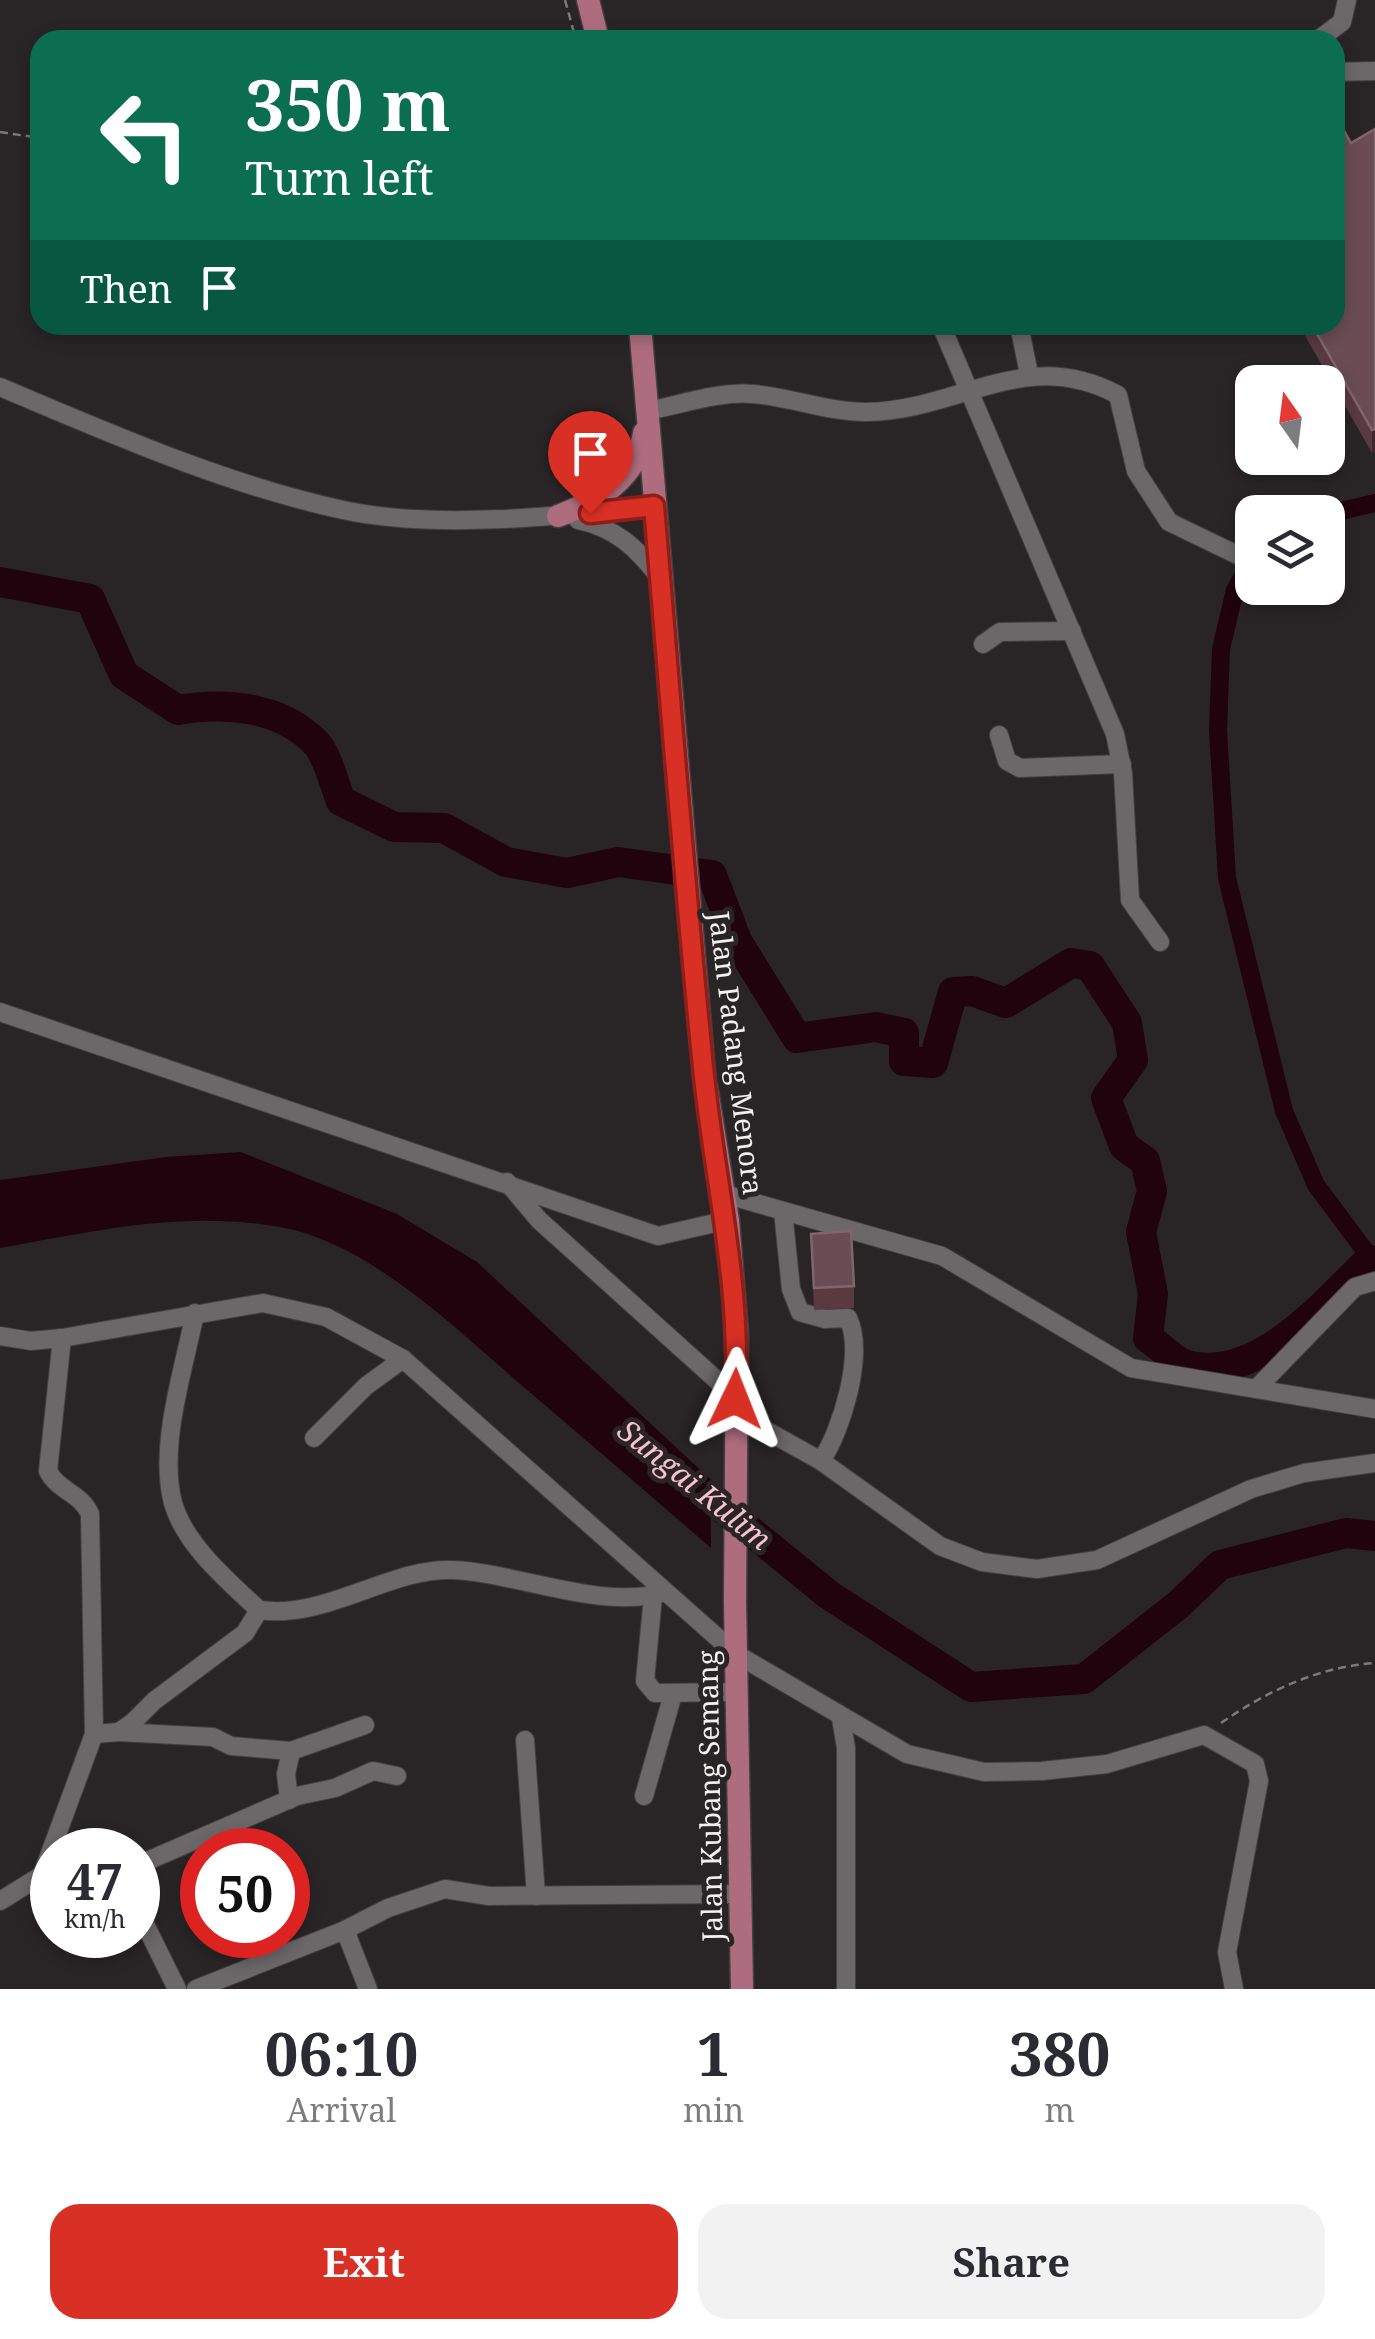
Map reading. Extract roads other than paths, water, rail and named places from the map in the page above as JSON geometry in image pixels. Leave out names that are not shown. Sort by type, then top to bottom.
[{"type":"main road","points":[[588,0],[596,30]]},
{"type":"main road","name":"Jalan Padang Menora","points":[[641,335],[688,909],[704,1072],[728,1220],[738,1333],[736,1429]]},
{"type":"main road","points":[[558,516],[593,503],[622,479],[641,447],[647,411]]},
{"type":"main road","name":"Jalan Kubang Semang","points":[[736,1429],[742,1989]]},
{"type":"street","points":[[1331,30],[1342,22],[1347,0]]},
{"type":"street","points":[[1345,72],[1375,71]]},
{"type":"street","points":[[945,335],[1114,732],[1122,764],[1130,900],[1160,942]]},
{"type":"street","points":[[1022,335],[1028,374]]},
{"type":"street","points":[[647,411],[747,393],[863,412],[910,408],[1028,374],[1065,374],[1118,395],[1136,471],[1169,522],[1235,552]]},
{"type":"street","points":[[0,387],[173,459],[346,511],[402,517],[558,516],[654,506]]},
{"type":"street","points":[[558,516],[600,524],[635,546],[660,578]]},
{"type":"street","points":[[983,644],[1000,632],[1072,631]]},
{"type":"street","points":[[999,735],[1007,761],[1020,768],[1122,764]]},
{"type":"street","points":[[0,1012],[658,1236],[728,1220]]},
{"type":"street","points":[[507,1182],[539,1220],[760,1426],[821,1461],[940,1546],[982,1562],[1037,1569],[1097,1560],[1251,1489],[1304,1473],[1375,1463]]},
{"type":"street","points":[[724,1194],[942,1256],[1130,1368],[1375,1409]]},
{"type":"street","points":[[783,1211],[791,1289],[800,1312],[825,1319],[848,1318],[854,1332],[849,1386],[834,1442],[821,1461]]},
{"type":"street","points":[[1256,1389],[1355,1286],[1375,1281]]},
{"type":"street","points":[[0,1336],[31,1341],[62,1338],[263,1303],[326,1317],[402,1359],[659,1594],[736,1654],[907,1754],[984,1772],[1107,1764],[1204,1735],[1255,1764],[1259,1781],[1227,1952],[1234,1989]]},
{"type":"street","points":[[195,1313],[178,1384],[174,1505],[204,1555],[259,1610],[290,1612],[450,1570],[612,1596],[659,1594]]},
{"type":"street","points":[[0,1900],[42,1875],[94,1734],[90,1514],[86,1503],[53,1480],[48,1471],[62,1338]]},
{"type":"street","points":[[314,1438],[366,1386],[402,1359]]},
{"type":"street","points":[[659,1594],[645,1681],[655,1693],[737,1692]]},
{"type":"street","points":[[120,1732],[246,1633],[259,1610]]},
{"type":"street","points":[[644,1796],[674,1694]]},
{"type":"street","points":[[841,1718],[846,1748],[846,1989]]},
{"type":"street","points":[[94,1734],[213,1737],[232,1746],[292,1752],[365,1725]]},
{"type":"street","points":[[525,1740],[536,1896]]},
{"type":"street","points":[[289,1800],[286,1774],[292,1752]]},
{"type":"street","points":[[160,1856],[289,1800],[334,1788],[372,1771],[397,1776]]},
{"type":"street","points":[[196,1989],[346,1930],[388,1908],[446,1889],[536,1896],[740,1894]]},
{"type":"street","points":[[346,1930],[368,1989]]},
{"type":"street","points":[[160,1956],[176,1989]]},
{"type":"water","points":[[241,1152],[397,1214],[477,1262],[710,1479],[711,1548],[412,1292],[347,1251],[314,1236],[244,1222],[174,1222],[105,1229],[0,1248],[0,1180],[166,1157]]},
{"type":"waterway","points":[[1345,510],[1375,503]]},
{"type":"waterway","points":[[0,582],[90,599],[124,675],[178,710],[233,707],[286,721],[316,743],[341,801],[394,827],[444,828],[506,862],[567,873],[618,862],[712,875],[737,941],[797,1038],[876,1027],[904,1033],[904,1061],[933,1063],[953,992],[972,991],[1006,1003],[1071,963],[1090,966],[1127,1023],[1133,1060],[1106,1098],[1124,1146],[1145,1161],[1152,1191],[1141,1232],[1153,1294],[1148,1338],[1181,1363],[1213,1368],[1239,1363],[1264,1351],[1310,1317],[1369,1260]]},
{"type":"waterway","points":[[1235,590],[1221,649],[1218,730],[1227,878],[1284,1111],[1316,1185],[1375,1264]]},
{"type":"waterway","name":"Sungai Kulim","points":[[679,1473],[829,1595],[971,1687],[1084,1679],[1178,1605],[1220,1565],[1346,1533],[1375,1536]]}]
